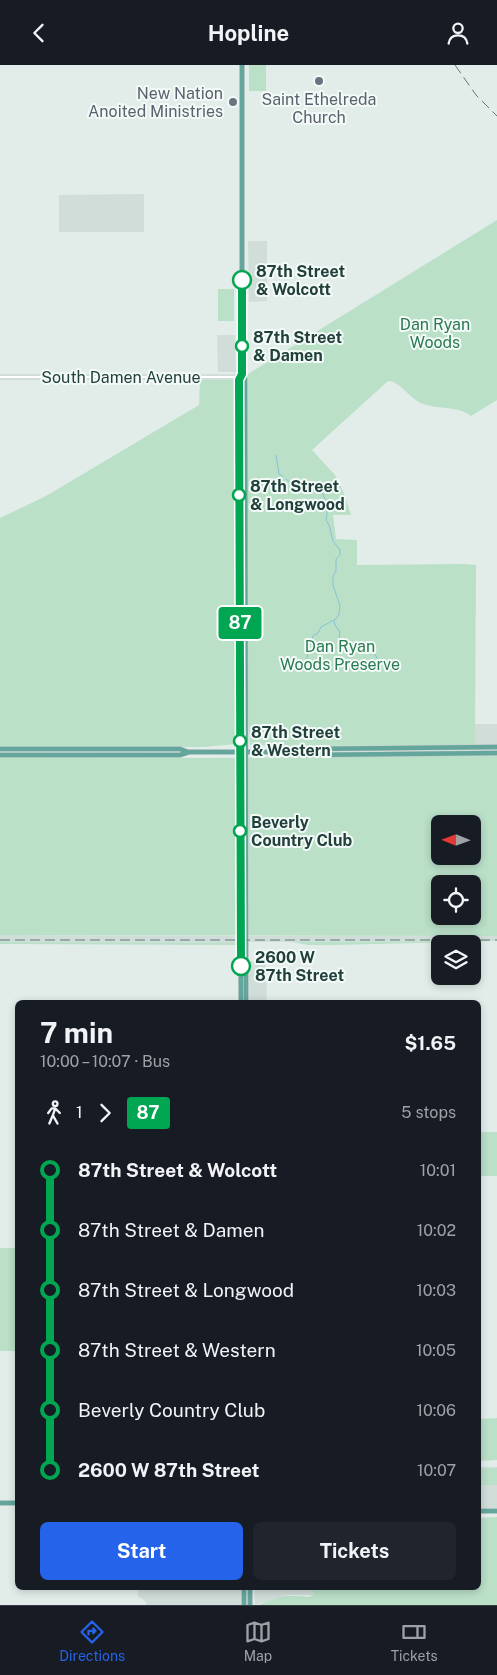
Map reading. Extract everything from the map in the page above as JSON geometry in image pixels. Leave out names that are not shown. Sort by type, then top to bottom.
[{"type":"main road","points":[[242,65],[242,374],[239,380],[240,752],[245,1000]]},
{"type":"main road","points":[[242,374],[245,379],[246,752],[244,995],[242,1000]]},
{"type":"main road","points":[[0,749],[180,749],[189,752],[279,752],[305,749],[497,747]]},
{"type":"main road","points":[[0,755],[180,755],[189,752]]},
{"type":"main road","points":[[279,752],[305,755],[497,753]]},
{"type":"main road","points":[[0,1503],[15,1503]]},
{"type":"main road","points":[[481,1511],[497,1511]]},
{"type":"main road","points":[[244,1590],[244,1605]]},
{"type":"main road","points":[[250,1590],[250,1605]]},
{"type":"street","name":"South Damen Avenue","points":[[0,377],[235,377],[242,374]]},
{"type":"shaded area","points":[[144,194],[144,232],[59,232],[59,195]]},
{"type":"shaded area","points":[[248,241],[267,241],[267,301],[249,302]]},
{"type":"shaded area","points":[[217,335],[235,335],[236,372],[218,372]]},
{"type":"shaded area","points":[[475,724],[497,724],[497,745],[475,745]]},
{"type":"shaded area","points":[[0,935],[237,936],[237,943],[0,942]]},
{"type":"shaded area","points":[[249,936],[431,936],[431,941],[249,942]]},
{"type":"shaded area","points":[[481,936],[497,936],[497,941],[481,941]]},
{"type":"shaded area","points":[[266,961],[267,1000],[249,1000],[249,962]]},
{"type":"shaded area","points":[[481,1467],[497,1467],[497,1508],[481,1508]]},
{"type":"shaded area","points":[[138,1590],[241,1590],[241,1605],[146,1605],[146,1602],[138,1596]]},
{"type":"shaded area","points":[[254,1590],[312,1590],[313,1595],[287,1595],[255,1605]]},
{"type":"green space","points":[[249,65],[266,65],[266,91],[249,91]]},
{"type":"green space","name":"Dan Ryan Woods","points":[[497,220],[497,400],[471,416],[460,410],[421,403],[397,384],[388,381],[312,450],[335,475],[344,493],[351,515],[333,515],[336,539],[357,540],[357,565],[476,565],[475,745],[250,745],[248,722],[248,374]]},
{"type":"green space","points":[[218,289],[234,289],[234,321],[218,321]]},
{"type":"green space","name":"Dan Ryan Woods Preserve","points":[[200,380],[233,380],[236,382],[236,744],[203,747],[0,747],[0,518],[46,496],[199,405]]},
{"type":"green space","name":"Beverly Country Club","points":[[497,755],[497,936],[0,935],[0,757],[202,758]]},
{"type":"green space","points":[[431,941],[336,945],[308,945],[293,942]]},
{"type":"green space","points":[[0,942],[237,943],[237,945],[0,944]]},
{"type":"green space","points":[[481,1132],[497,1132],[497,1176],[481,1176]]},
{"type":"green space","points":[[0,1248],[15,1248],[15,1351],[0,1351]]},
{"type":"green space","points":[[497,1418],[497,1460],[481,1461],[481,1419]]},
{"type":"green space","points":[[497,1468],[497,1485],[481,1485],[481,1469]]},
{"type":"green space","points":[[497,1517],[497,1605],[259,1605],[283,1597],[309,1597],[313,1595],[312,1590],[481,1590],[481,1518]]},
{"type":"waterway","points":[[276,455],[279,474],[283,476]]},
{"type":"waterway","points":[[286,479],[295,487],[309,493],[313,490],[323,494],[328,506],[326,520],[333,541],[340,550],[340,555],[336,559],[336,571],[333,576],[333,585],[340,606],[339,614],[336,619],[321,627],[318,633],[313,636],[307,654],[308,664]]},
{"type":"waterway","points":[[334,621],[340,632],[339,640],[343,643]]},
{"type":"waterway","points":[[359,647],[367,649],[376,655],[378,667]]},
{"type":"railway","points":[[455,65],[476,95],[497,116]]},
{"type":"railway","points":[[0,940],[497,940]]},
{"type":"bus line","name":"87","points":[[241,966],[239,380],[242,374],[242,280]]},
{"type":"place","name":"Saint Ethelreda Church","points":[[319,81]]},
{"type":"place","name":"New Nation Anoited Ministries","points":[[233,102]]},
{"type":"place","name":"87th Street & Wolcott","points":[[242,280]]},
{"type":"place","name":"87th Street & Damen","points":[[242,346]]},
{"type":"place","name":"87th Street & Longwood","points":[[239,495]]},
{"type":"place","name":"87th Street & Western","points":[[240,741]]},
{"type":"place","name":"Beverly Country Club","points":[[240,831]]},
{"type":"place","name":"2600 W 87th Street","points":[[241,966]]}]
